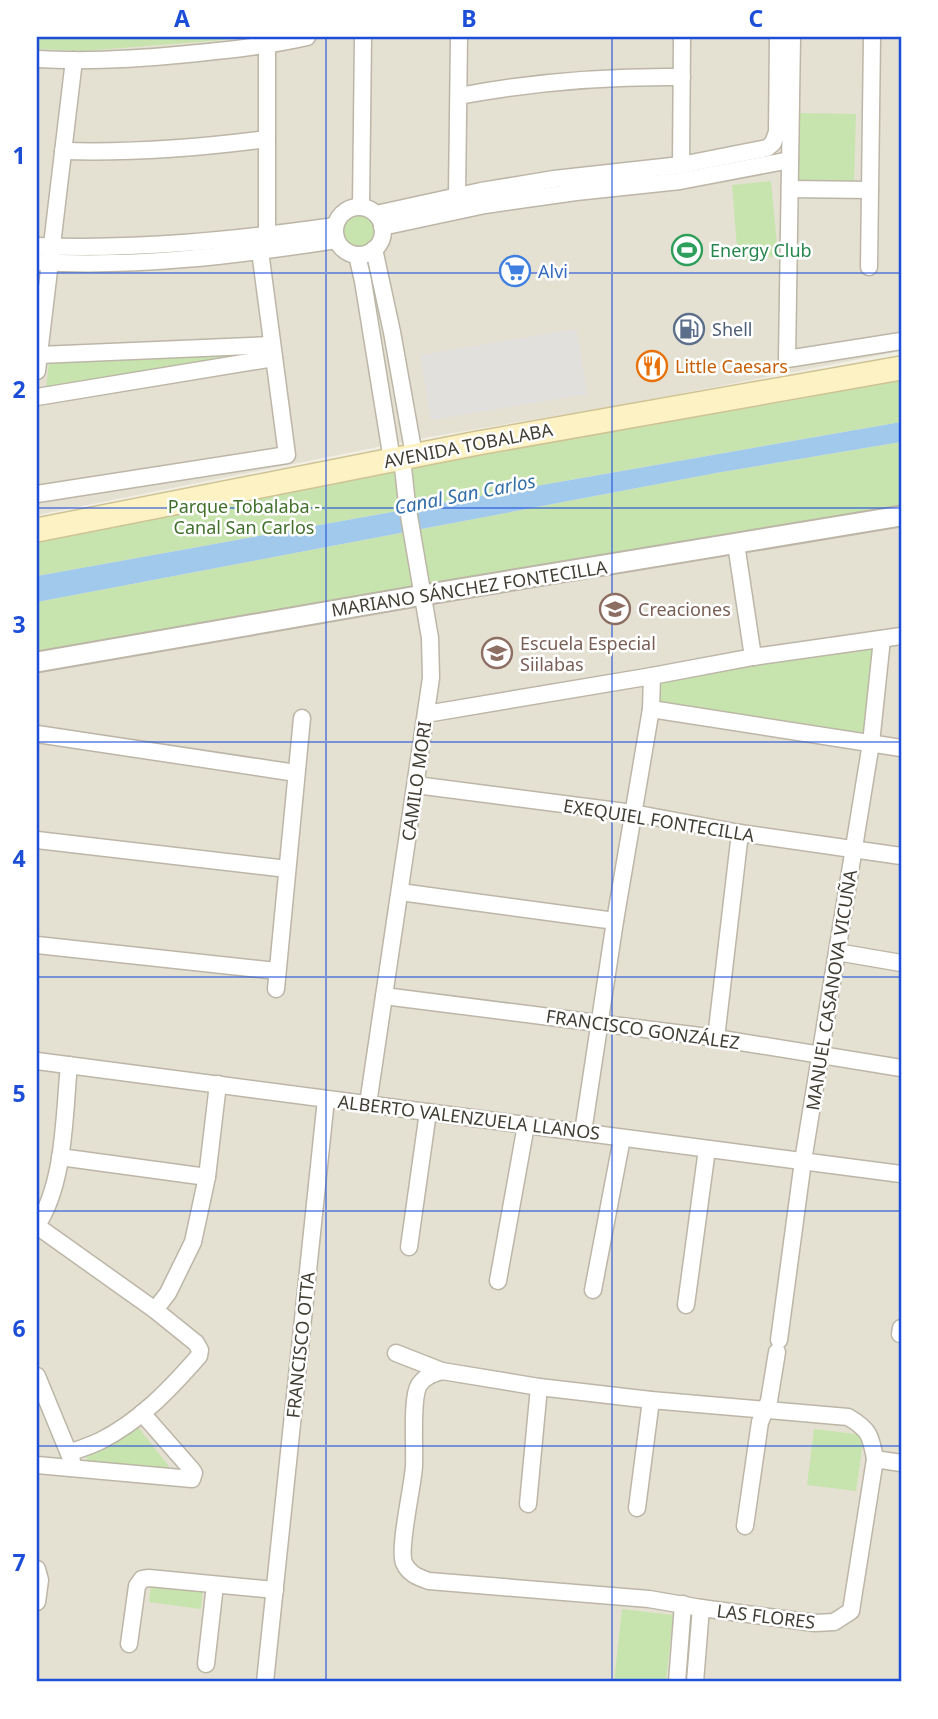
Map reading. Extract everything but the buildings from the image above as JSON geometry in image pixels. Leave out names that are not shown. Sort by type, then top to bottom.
[{"type":"main road","name":"AVENIDA TOBALABA","points":[[37,530],[574,425],[901,368]]},
{"type":"street","points":[[37,59],[164,56],[307,37]]},
{"type":"street","points":[[361,206],[363,37]]},
{"type":"street","points":[[457,195],[459,37]]},
{"type":"street","points":[[681,165],[682,37]]},
{"type":"street","points":[[379,220],[457,195],[554,179],[681,165],[763,149],[773,142],[777,132],[778,37]]},
{"type":"street","points":[[792,37],[787,359],[901,341]]},
{"type":"street","points":[[869,267],[872,37]]},
{"type":"street","points":[[37,494],[287,455],[260,251],[267,235],[267,44]]},
{"type":"street","points":[[74,60],[63,151],[44,254],[38,363],[273,351]]},
{"type":"street","points":[[458,96],[567,80],[682,77]]},
{"type":"street","points":[[63,151],[190,149],[267,139]]},
{"type":"street","points":[[379,220],[576,192],[680,181],[790,160]]},
{"type":"street","points":[[790,189],[870,190]]},
{"type":"street","points":[[361,206],[372,210],[379,220],[382,235],[374,249],[357,255],[341,248],[336,233],[338,218],[344,211],[361,206]]},
{"type":"street","points":[[44,254],[267,235],[336,233]]},
{"type":"street","points":[[44,254],[166,260],[260,251],[336,233]]},
{"type":"street","points":[[374,249],[398,372],[403,458]]},
{"type":"street","points":[[357,255],[379,374],[403,458]]},
{"type":"street","points":[[37,397],[273,351]]},
{"type":"street","points":[[379,374],[398,372]]},
{"type":"street","name":"CAMILO MORI","points":[[368,1104],[430,678],[430,638],[407,504],[403,458]]},
{"type":"street","name":"MARIANO SÁNCHEZ FONTECILLA","points":[[37,662],[901,516]]},
{"type":"street","points":[[736,544],[753,657]]},
{"type":"street","points":[[426,715],[753,657],[901,636]]},
{"type":"street","name":"MANUEL CASANOVA VICUÑA","points":[[745,1526],[760,1422],[769,1401],[778,1346],[803,1161],[871,743],[882,639]]},
{"type":"street","points":[[583,1132],[651,709],[652,676]]},
{"type":"street","points":[[651,709],[901,748]]},
{"type":"street","points":[[276,989],[302,718]]},
{"type":"street","points":[[37,734],[296,773]]},
{"type":"street","name":"EXEQUIEL FONTECILLA","points":[[416,785],[633,813],[740,833],[901,856]]},
{"type":"street","points":[[716,1038],[740,833]]},
{"type":"street","points":[[37,839],[287,869]]},
{"type":"street","points":[[400,892],[615,921]]},
{"type":"street","points":[[37,945],[277,971]]},
{"type":"street","points":[[837,952],[901,963]]},
{"type":"street","name":"FRANCISCO GONZÁLEZ","points":[[384,996],[716,1038],[901,1068]]},
{"type":"street","name":"ALBERTO VALENZUELA LLANOS","points":[[37,1061],[901,1174]]},
{"type":"street","points":[[69,1065],[60,1157],[54,1189],[37,1226],[155,1310],[196,1343],[200,1350],[199,1356],[169,1391],[142,1413],[99,1441],[69,1453]]},
{"type":"street","points":[[155,1310],[168,1293],[193,1242],[207,1177],[218,1084]]},
{"type":"street","name":"FRANCISCO OTTA","points":[[265,1682],[326,1099]]},
{"type":"street","points":[[409,1247],[428,1112]]},
{"type":"street","points":[[498,1281],[526,1125]]},
{"type":"street","points":[[593,1290],[622,1138]]},
{"type":"street","points":[[685,1305],[707,1149]]},
{"type":"street","points":[[60,1157],[207,1177]]},
{"type":"street","points":[[900,1334],[901,1328]]},
{"type":"street","name":"LAS FLORES","points":[[396,1353],[442,1371],[539,1387],[651,1400],[848,1417],[862,1425],[871,1437],[875,1459],[851,1611],[834,1622],[815,1623],[649,1600],[429,1581],[412,1574],[403,1562],[402,1547],[414,1467],[415,1402],[418,1386],[428,1375],[442,1371]]},
{"type":"street","points":[[37,1376],[76,1469]]},
{"type":"street","points":[[528,1504],[539,1387]]},
{"type":"street","points":[[637,1508],[651,1400]]},
{"type":"street","points":[[37,1465],[189,1480],[194,1477],[192,1470],[142,1413]]},
{"type":"street","points":[[875,1459],[901,1463]]},
{"type":"street","points":[[37,1569],[40,1580],[37,1602]]},
{"type":"street","points":[[129,1644],[137,1586],[142,1579],[275,1590]]},
{"type":"street","points":[[206,1664],[215,1586]]},
{"type":"street","points":[[677,1682],[683,1604]]},
{"type":"street","points":[[695,1682],[701,1608]]},
{"type":"shaded area","points":[[37,37],[901,37],[901,351],[627,404],[423,438],[37,515]]},
{"type":"shaded area","points":[[576,329],[588,394],[431,420],[420,355]]},
{"type":"shaded area","points":[[901,510],[901,1682],[37,1682],[37,658]]},
{"type":"green space","points":[[37,37],[262,37],[83,51],[37,49]]},
{"type":"green space","points":[[799,113],[856,114],[854,185],[797,184]]},
{"type":"green space","points":[[771,181],[778,256],[738,260],[732,185]]},
{"type":"green space","points":[[359,215],[371,220],[376,232],[371,244],[359,249],[347,244],[342,232],[347,220]]},
{"type":"green space","points":[[266,352],[46,390],[49,362]]},
{"type":"green space","name":"Parque Tobalaba - Canal San Carlos","points":[[901,379],[901,422],[37,576],[37,532]]},
{"type":"green space","points":[[901,442],[901,510],[37,658],[37,602],[716,473]]},
{"type":"green space","points":[[882,639],[871,743],[651,709],[652,676]]},
{"type":"green space","points":[[138,1427],[170,1468],[88,1462],[85,1453]]},
{"type":"green space","points":[[814,1429],[864,1435],[856,1491],[807,1485]]},
{"type":"green space","points":[[151,1585],[203,1591],[201,1609],[149,1602]]},
{"type":"green space","points":[[622,1609],[673,1615],[666,1682],[614,1682]]},
{"type":"water","points":[[901,422],[901,442],[716,473],[37,602],[37,576]]},
{"type":"place","name":"Energy Club","points":[[687,250]]},
{"type":"place","name":"Alvi","points":[[515,271]]},
{"type":"place","name":"Shell","points":[[689,329]]},
{"type":"place","name":"Little Caesars","points":[[652,366]]},
{"type":"place","name":"Creaciones","points":[[615,609]]},
{"type":"place","name":"Escuela Especial Siilabas","points":[[497,653]]},
{"type":"water label","name":"Canal San Carlos","points":[[465,494]]}]
